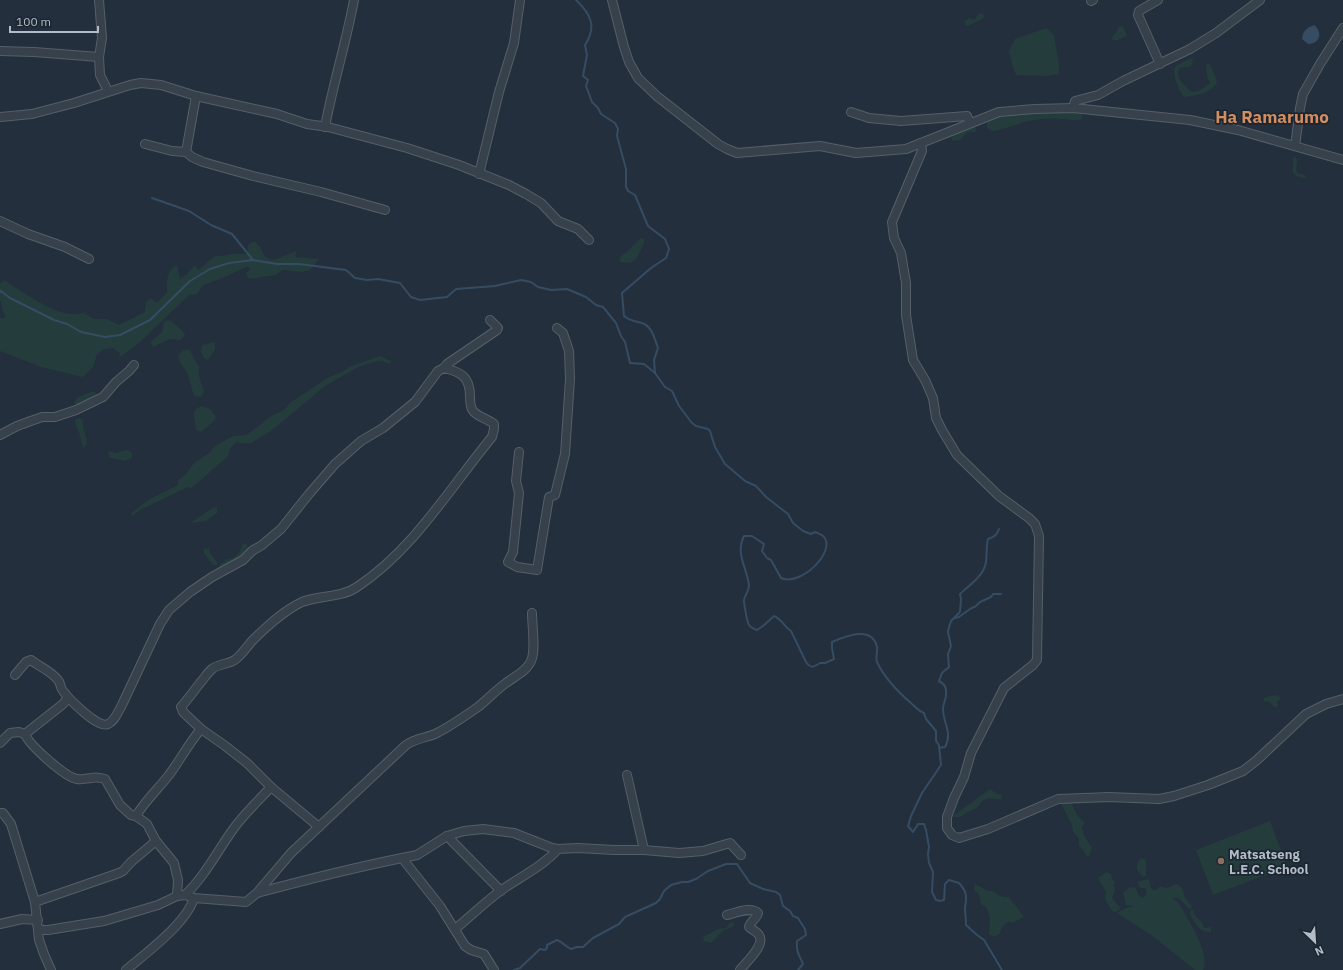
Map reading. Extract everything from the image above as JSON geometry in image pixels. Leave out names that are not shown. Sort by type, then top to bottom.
[{"type":"street","points":[[99,0],[102,38],[99,57],[100,75],[108,91]]},
{"type":"street","points":[[324,127],[354,0]]},
{"type":"street","points":[[479,174],[498,92],[514,42],[520,0]]},
{"type":"street","points":[[612,0],[629,62],[638,78],[658,97],[718,144],[737,153],[820,146],[856,153],[906,149],[1000,112],[1035,108],[1073,108],[1190,120],[1238,130],[1343,160]]},
{"type":"street","points":[[1158,0],[1139,10],[1138,15],[1160,64]]},
{"type":"street","points":[[1073,108],[1075,101],[1098,95],[1123,81],[1190,49],[1216,33],[1260,0]]},
{"type":"street","points":[[1295,146],[1303,94],[1343,28]]},
{"type":"street","points":[[0,51],[99,57]]},
{"type":"street","points":[[0,117],[32,114],[74,103],[108,91],[141,83],[161,85],[196,96],[277,114],[307,124],[407,148],[479,174],[509,185],[541,203],[558,221],[578,229],[589,240]]},
{"type":"street","points":[[186,152],[196,96]]},
{"type":"street","points":[[851,112],[869,118],[901,121],[967,116],[970,123]]},
{"type":"street","points":[[921,143],[922,151],[892,222],[894,238],[901,253],[906,283],[906,315],[913,360],[934,398],[936,418],[957,455],[999,496],[1036,524],[1039,536],[1037,660],[1033,665],[1004,688],[971,754],[964,777],[947,817],[947,828],[952,835],[959,838],[988,829],[1058,799],[1109,797],[1159,799],[1174,796],[1208,785],[1243,771],[1257,760],[1306,714],[1326,704],[1343,699]]},
{"type":"street","points":[[144,144],[172,151],[186,152],[203,162],[385,210]]},
{"type":"street","points":[[0,220],[28,234],[65,247],[89,259]]},
{"type":"street","points":[[15,675],[26,662],[31,660],[51,673],[60,681],[61,689],[69,699],[92,720],[99,724],[106,725],[113,720],[137,674],[160,624],[169,610],[190,592],[212,577],[243,560],[252,550],[262,545],[281,529],[335,464],[361,441],[383,428],[415,402],[438,371],[444,368],[446,364],[497,330],[498,328],[490,320]]},
{"type":"street","points":[[519,452],[516,481],[519,493],[513,552],[508,562],[517,567],[537,570],[549,498],[555,495],[566,447],[570,379],[569,351],[563,333],[557,328]]},
{"type":"street","points":[[0,435],[17,426],[42,417],[55,417],[76,410],[103,397],[134,365]]},
{"type":"street","points":[[319,827],[271,787],[236,754],[201,729],[183,712],[181,707],[211,670],[221,664],[229,664],[236,659],[269,624],[290,609],[302,602],[316,597],[346,592],[356,587],[402,550],[419,531],[492,437],[494,424],[490,420],[474,412],[471,407],[469,382],[455,371],[444,368]]},
{"type":"street","points":[[181,895],[194,898],[246,902],[257,893],[291,853],[406,745],[412,740],[426,738],[457,722],[530,664],[533,654],[532,613]]},
{"type":"street","points":[[25,734],[69,699]]},
{"type":"street","points":[[136,816],[185,753],[192,740],[201,729]]},
{"type":"street","points":[[0,743],[10,733],[19,732],[25,734],[34,746],[70,776],[77,779],[105,779],[120,805],[131,815],[136,816],[147,824],[156,841],[174,862],[181,895]]},
{"type":"street","points":[[627,775],[644,850]]},
{"type":"street","points":[[38,930],[104,921],[158,905],[181,895],[192,888],[210,865],[235,827],[271,787]]},
{"type":"street","points":[[0,813],[4,813],[11,824],[35,902],[39,940],[51,970]]},
{"type":"street","points":[[257,893],[321,878],[339,871],[417,855],[447,836],[464,831],[483,829],[524,836],[552,848],[558,849],[578,848],[644,850],[679,853],[704,851],[730,843],[741,855]]},
{"type":"street","points":[[447,836],[501,891]]},
{"type":"street","points":[[35,902],[119,873],[156,841]]},
{"type":"street","points":[[455,928],[520,877],[549,859],[558,849]]},
{"type":"street","points":[[402,858],[440,906],[465,946],[471,950],[484,954],[494,970]]},
{"type":"street","points":[[126,970],[171,932],[188,910],[194,898]]},
{"type":"street","points":[[727,915],[750,909],[758,914],[749,927],[759,935],[761,941],[756,950],[740,970]]},
{"type":"street","points":[[0,924],[22,919],[38,920]]},
{"type":"green space","points":[[981,13],[985,16],[984,18],[968,26],[965,25],[965,21],[969,18],[974,20],[978,14]]},
{"type":"green space","points":[[1120,26],[1124,28],[1127,36],[1115,41],[1112,39],[1113,35]]},
{"type":"green space","points":[[1046,28],[1054,35],[1059,74],[1047,76],[1016,75],[1009,51],[1015,39]]},
{"type":"green space","points":[[1191,58],[1193,60],[1191,66],[1180,68],[1178,74],[1181,81],[1192,92],[1199,91],[1210,83],[1206,71],[1206,66],[1209,63],[1217,83],[1206,92],[1185,97],[1180,92],[1174,69],[1176,66]]},
{"type":"green space","points":[[1062,111],[1082,113],[1082,119],[1074,120],[1051,118],[1033,120],[995,131],[987,128],[987,121],[997,115]]},
{"type":"green space","points":[[971,127],[977,129],[975,132],[968,132],[960,140],[953,141],[951,139],[956,132]]},
{"type":"green space","points":[[1295,156],[1297,160],[1296,170],[1298,173],[1307,176],[1304,178],[1296,176],[1293,173],[1293,158]]},
{"type":"green space","points":[[641,238],[645,240],[636,260],[630,263],[620,262],[620,257]]},
{"type":"green space","points":[[254,241],[260,247],[265,257],[273,260],[297,251],[295,257],[319,259],[310,270],[302,272],[283,270],[275,275],[249,279],[246,273],[250,270],[248,266],[223,278],[203,285],[197,294],[189,295],[139,343],[119,358],[120,353],[113,348],[105,349],[97,354],[93,367],[83,377],[41,367],[0,351],[0,318],[3,319],[6,316],[2,309],[0,300],[0,284],[4,280],[37,301],[55,310],[63,313],[84,313],[94,319],[107,319],[119,325],[145,312],[146,302],[151,298],[157,303],[167,292],[167,280],[169,273],[177,265],[180,279],[195,265],[198,270],[215,256],[247,254],[248,245]]},
{"type":"green space","points":[[170,320],[185,335],[181,340],[170,339],[153,347],[151,342],[162,332],[164,322]]},
{"type":"green space","points":[[215,342],[215,349],[208,360],[204,358],[201,352],[202,345]]},
{"type":"green space","points":[[183,350],[190,350],[199,366],[199,376],[204,391],[201,397],[194,396],[187,372],[180,363],[178,356]]},
{"type":"green space","points":[[380,356],[391,361],[390,364],[382,361],[358,367],[325,386],[271,431],[251,443],[239,443],[238,441],[230,449],[228,456],[192,488],[188,487],[140,510],[132,516],[131,513],[150,499],[178,485],[178,480],[186,474],[194,463],[209,453],[215,446],[233,436],[246,435],[268,418],[285,409],[290,403],[329,377],[342,372],[349,367]]},
{"type":"green space","points":[[94,391],[97,394],[96,398],[77,405],[74,402],[78,397]]},
{"type":"green space","points":[[201,406],[210,409],[216,417],[214,421],[201,432],[196,430],[194,415],[195,410]]},
{"type":"green space","points":[[79,418],[83,420],[87,441],[87,444],[83,448],[75,420]]},
{"type":"green space","points":[[128,450],[132,453],[132,458],[125,461],[109,457],[108,452],[111,451],[114,453]]},
{"type":"green space","points":[[217,507],[217,513],[206,521],[190,523],[213,508]]},
{"type":"green space","points":[[245,543],[248,548],[251,544],[254,544],[244,555],[219,569],[220,564],[226,559],[237,555],[242,545]]},
{"type":"green space","points":[[209,547],[210,553],[217,562],[217,565],[213,565],[204,553],[203,548],[208,549]]},
{"type":"green space","points":[[1278,695],[1280,700],[1277,701],[1277,707],[1274,707],[1270,702],[1264,701],[1264,698]]},
{"type":"green space","points":[[990,789],[997,794],[1001,794],[1002,799],[986,799],[978,807],[960,817],[953,816]]},
{"type":"green space","points":[[1069,801],[1077,815],[1085,823],[1082,827],[1084,836],[1092,848],[1089,856],[1086,856],[1084,851],[1079,846],[1079,838],[1073,832],[1072,825],[1062,805],[1063,803]]},
{"type":"green space","points":[[1270,821],[1287,867],[1213,895],[1196,850]]},
{"type":"green space","points":[[1143,858],[1146,861],[1146,876],[1143,877],[1138,871],[1137,864],[1140,859]]},
{"type":"green space","points":[[1106,872],[1111,874],[1115,883],[1113,885],[1115,890],[1112,898],[1120,907],[1120,909],[1116,912],[1112,911],[1105,899],[1106,892],[1098,878]]},
{"type":"green space","points":[[1147,879],[1149,880],[1152,890],[1157,890],[1160,886],[1166,888],[1177,884],[1182,888],[1185,898],[1192,906],[1191,909],[1188,908],[1179,898],[1174,898],[1173,900],[1177,901],[1197,936],[1204,955],[1205,964],[1203,970],[1195,970],[1154,937],[1117,913],[1126,908],[1135,906],[1126,905],[1123,893],[1130,887],[1136,888],[1138,894],[1142,898],[1146,895],[1146,888],[1141,888],[1138,885],[1138,882]]},
{"type":"green space","points":[[975,884],[1003,897],[1009,897],[1024,917],[1012,923],[1010,921],[1004,924],[1000,934],[994,937],[989,934],[990,917],[986,907],[981,904],[979,894],[974,890]]},
{"type":"green space","points":[[1191,910],[1193,910],[1196,917],[1201,921],[1204,928],[1211,927],[1211,932],[1204,931],[1198,927],[1190,914]]},
{"type":"green space","points":[[733,922],[734,926],[723,931],[711,943],[704,941],[703,937],[718,929],[726,928]]},
{"type":"water","points":[[1314,25],[1319,31],[1319,37],[1315,42],[1308,44],[1302,39],[1303,34],[1307,29]]},
{"type":"waterway","points":[[576,0],[585,10],[591,21],[591,32],[585,45],[587,55],[583,76],[588,80],[586,86],[592,102],[601,114],[615,123],[618,129],[617,136],[626,169],[626,187],[628,191],[635,195],[648,226],[665,239],[669,249],[666,258],[651,268],[622,293],[624,316],[648,327],[654,337],[658,348],[654,360],[655,373]]},
{"type":"waterway","points":[[152,198],[189,211],[211,225],[232,234],[253,260]]},
{"type":"waterway","points":[[0,292],[1,291],[10,298],[81,332],[105,337],[120,335],[150,320],[190,281],[210,269],[229,263],[253,260],[277,264],[299,264],[346,270],[355,278],[367,280],[378,279],[400,283],[411,297],[420,300],[447,297],[456,289],[495,286],[521,280],[531,282],[538,287],[551,290],[567,289],[586,297],[596,305],[603,307],[616,323],[625,342],[630,363],[644,364],[655,373],[665,387],[672,391],[679,406],[692,423],[710,431],[715,447],[725,464],[745,481],[756,486],[766,497],[788,514],[793,523],[803,531],[811,534],[815,532],[823,536],[826,542],[826,550],[822,558],[807,572],[798,577],[789,579],[781,578],[771,560],[767,558],[762,551],[764,544],[752,536],[744,536],[741,554],[749,585],[744,600],[748,623],[752,628],[757,630],[774,616],[777,617],[791,631],[806,662],[811,666],[825,663],[834,659],[832,642],[858,634],[870,636],[874,640],[877,647],[877,662],[884,674],[902,695],[918,710],[924,713],[926,719],[936,731],[936,741],[939,745],[941,765],[922,793],[908,826],[913,832],[918,824],[924,824],[929,847],[929,863],[933,872],[932,892],[936,900],[944,900],[945,884],[949,880],[959,883],[966,894],[966,925],[984,940],[1002,970]]},
{"type":"waterway","points":[[939,748],[945,747],[948,737],[943,714],[946,689],[939,681],[942,673],[949,667],[948,654],[951,646],[948,632],[949,627],[951,621],[960,612],[960,594],[972,584],[985,567],[988,539],[995,536],[999,529]]},
{"type":"waterway","points":[[955,618],[959,617],[980,602],[991,597],[993,594],[1001,594]]},
{"type":"waterway","points":[[514,970],[520,968],[540,949],[545,950],[547,945],[557,940],[571,949],[583,947],[593,938],[619,924],[625,917],[656,903],[664,891],[671,885],[696,879],[708,871],[726,864],[737,864],[750,883],[763,889],[776,892],[780,895],[783,906],[790,911],[793,916],[798,918],[805,929],[806,935],[797,941],[797,950],[803,964],[798,970]]},
{"type":"place","name":"Matsatseng L.E.C. School","points":[[1221,861]]},
{"type":"district","name":"Ha Ramarumo","points":[[1272,117]]}]
